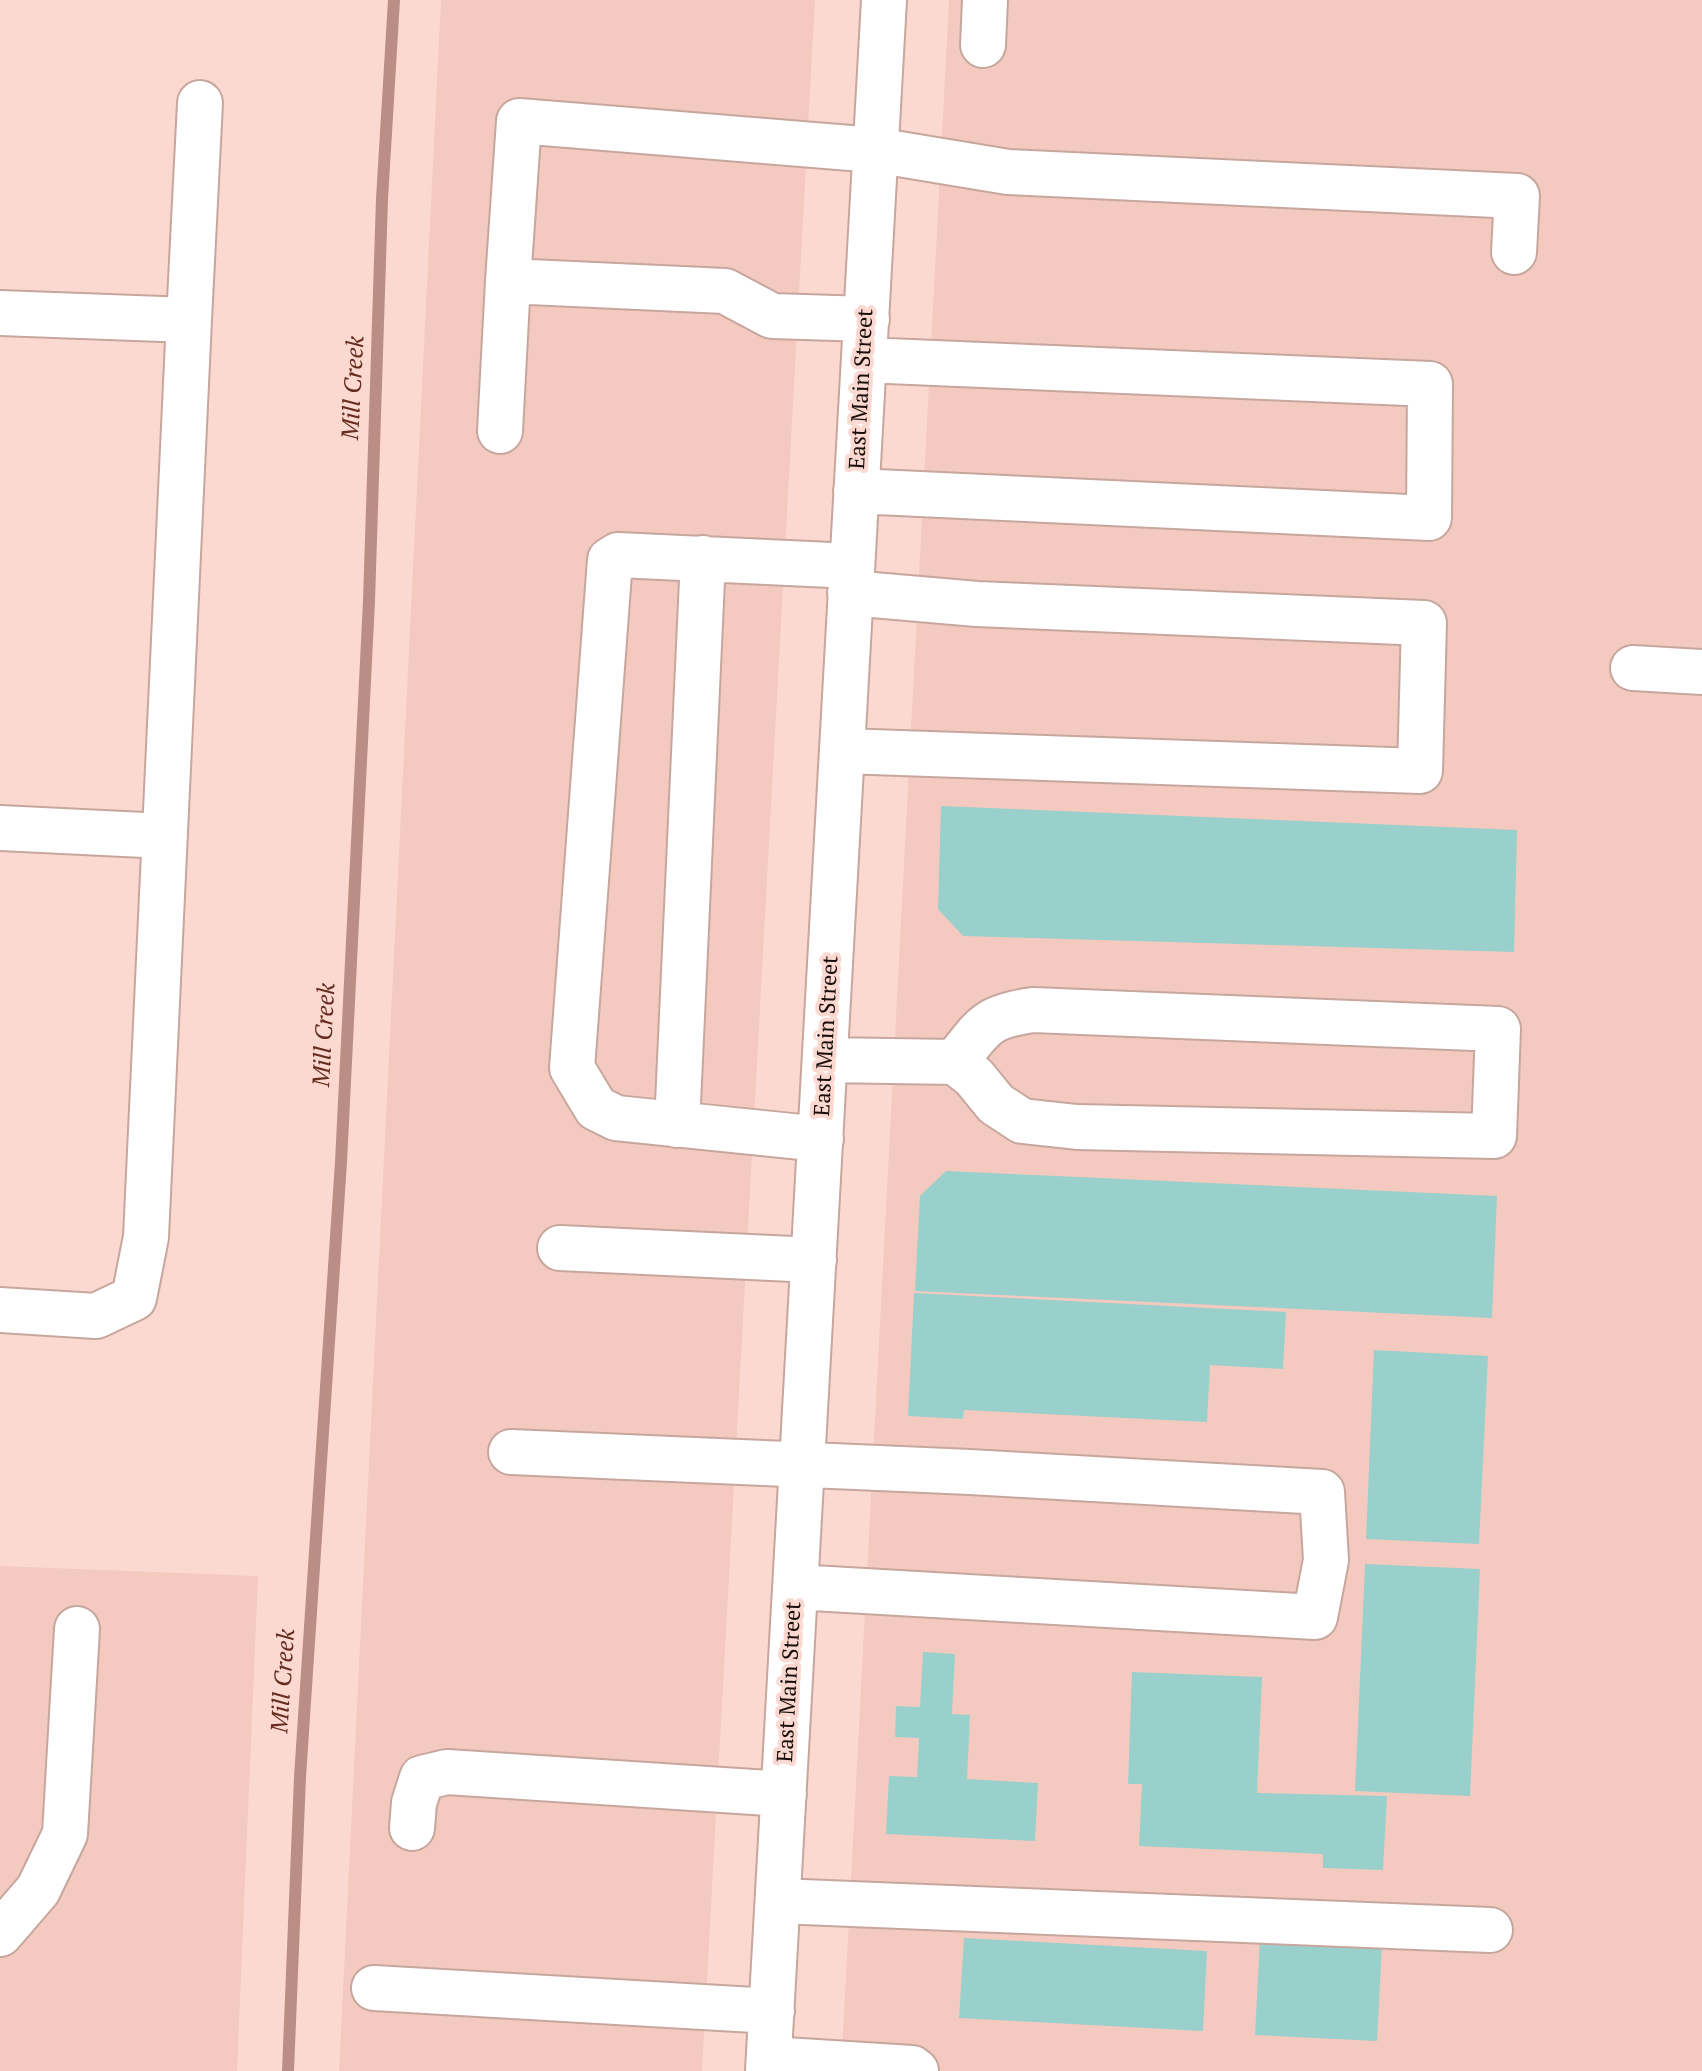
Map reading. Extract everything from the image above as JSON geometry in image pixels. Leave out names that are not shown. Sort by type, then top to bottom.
[{"type":"street","name":"East Main Street","points":[[769,2065],[884,0]]},
{"type":"street","points":[[983,45],[985,0]]},
{"type":"street","points":[[0,1310],[96,1316],[134,1298],[146,1237],[200,103]]},
{"type":"street","points":[[500,431],[519,121],[875,150],[1008,172],[1517,196],[1514,252]]},
{"type":"street","points":[[508,281],[725,291],[772,316],[866,339],[1430,384],[1429,518],[856,491]]},
{"type":"street","points":[[0,313],[189,320]]},
{"type":"street","points":[[821,1139],[616,1118],[596,1108],[572,1068],[610,560],[618,555],[703,558],[851,580],[977,604],[1424,623],[1420,771],[843,751]]},
{"type":"street","points":[[677,1125],[703,558]]},
{"type":"street","points":[[1633,668],[1702,672]]},
{"type":"street","points":[[0,828],[165,836]]},
{"type":"street","points":[[825,1060],[955,1062],[974,1077],[996,1104],[1022,1121],[1077,1127],[1494,1136],[1498,1029],[1033,1010],[1002,1014],[985,1026],[955,1062]]},
{"type":"street","points":[[560,1248],[814,1260]]},
{"type":"street","points":[[511,1452],[970,1472],[1322,1492],[1326,1560],[1315,1617],[795,1587]]},
{"type":"street","points":[[0,1934],[38,1890],[65,1834],[77,1629]]},
{"type":"street","points":[[412,1828],[414,1803],[422,1778],[447,1772],[784,1794]]},
{"type":"street","points":[[778,1901],[1490,1930]]},
{"type":"street","points":[[374,1988],[772,2011]]},
{"type":"street","points":[[769,2065],[912,2068],[916,2071]]},
{"type":"shaded area","points":[[441,0],[815,0],[702,2071],[339,2071]]},
{"type":"shaded area","points":[[949,0],[1702,0],[1702,2071],[841,2071]]},
{"type":"shaded area","points":[[0,1566],[258,1576],[237,2071],[0,2071]]},
{"type":"building","points":[[941,806],[1517,830],[1514,952],[963,936],[938,909]]},
{"type":"building","points":[[946,1171],[1497,1196],[1492,1318],[915,1291],[920,1196]]},
{"type":"building","points":[[914,1293],[1286,1312],[1283,1369],[1210,1365],[1207,1422],[964,1410],[963,1419],[908,1416]]},
{"type":"building","points":[[1374,1350],[1488,1356],[1479,1544],[1366,1539]]},
{"type":"building","points":[[1365,1564],[1480,1569],[1470,1796],[1355,1791]]},
{"type":"building","points":[[923,1652],[955,1654],[952,1714],[970,1715],[967,1779],[1038,1783],[1035,1841],[886,1834],[889,1776],[917,1777],[919,1738],[895,1737],[896,1706],[920,1707]]},
{"type":"building","points":[[1132,1672],[1262,1677],[1257,1793],[1387,1796],[1383,1870],[1323,1868],[1323,1854],[1139,1846],[1142,1784],[1128,1784]]},
{"type":"building","points":[[964,1938],[1207,1951],[1203,2031],[959,2018]]},
{"type":"building","points":[[1260,1938],[1382,1944],[1377,2041],[1255,2035]]},
{"type":"waterway","name":"Mill Creek","points":[[288,2071],[300,1777],[341,1162],[369,601],[382,199],[394,0]]}]
